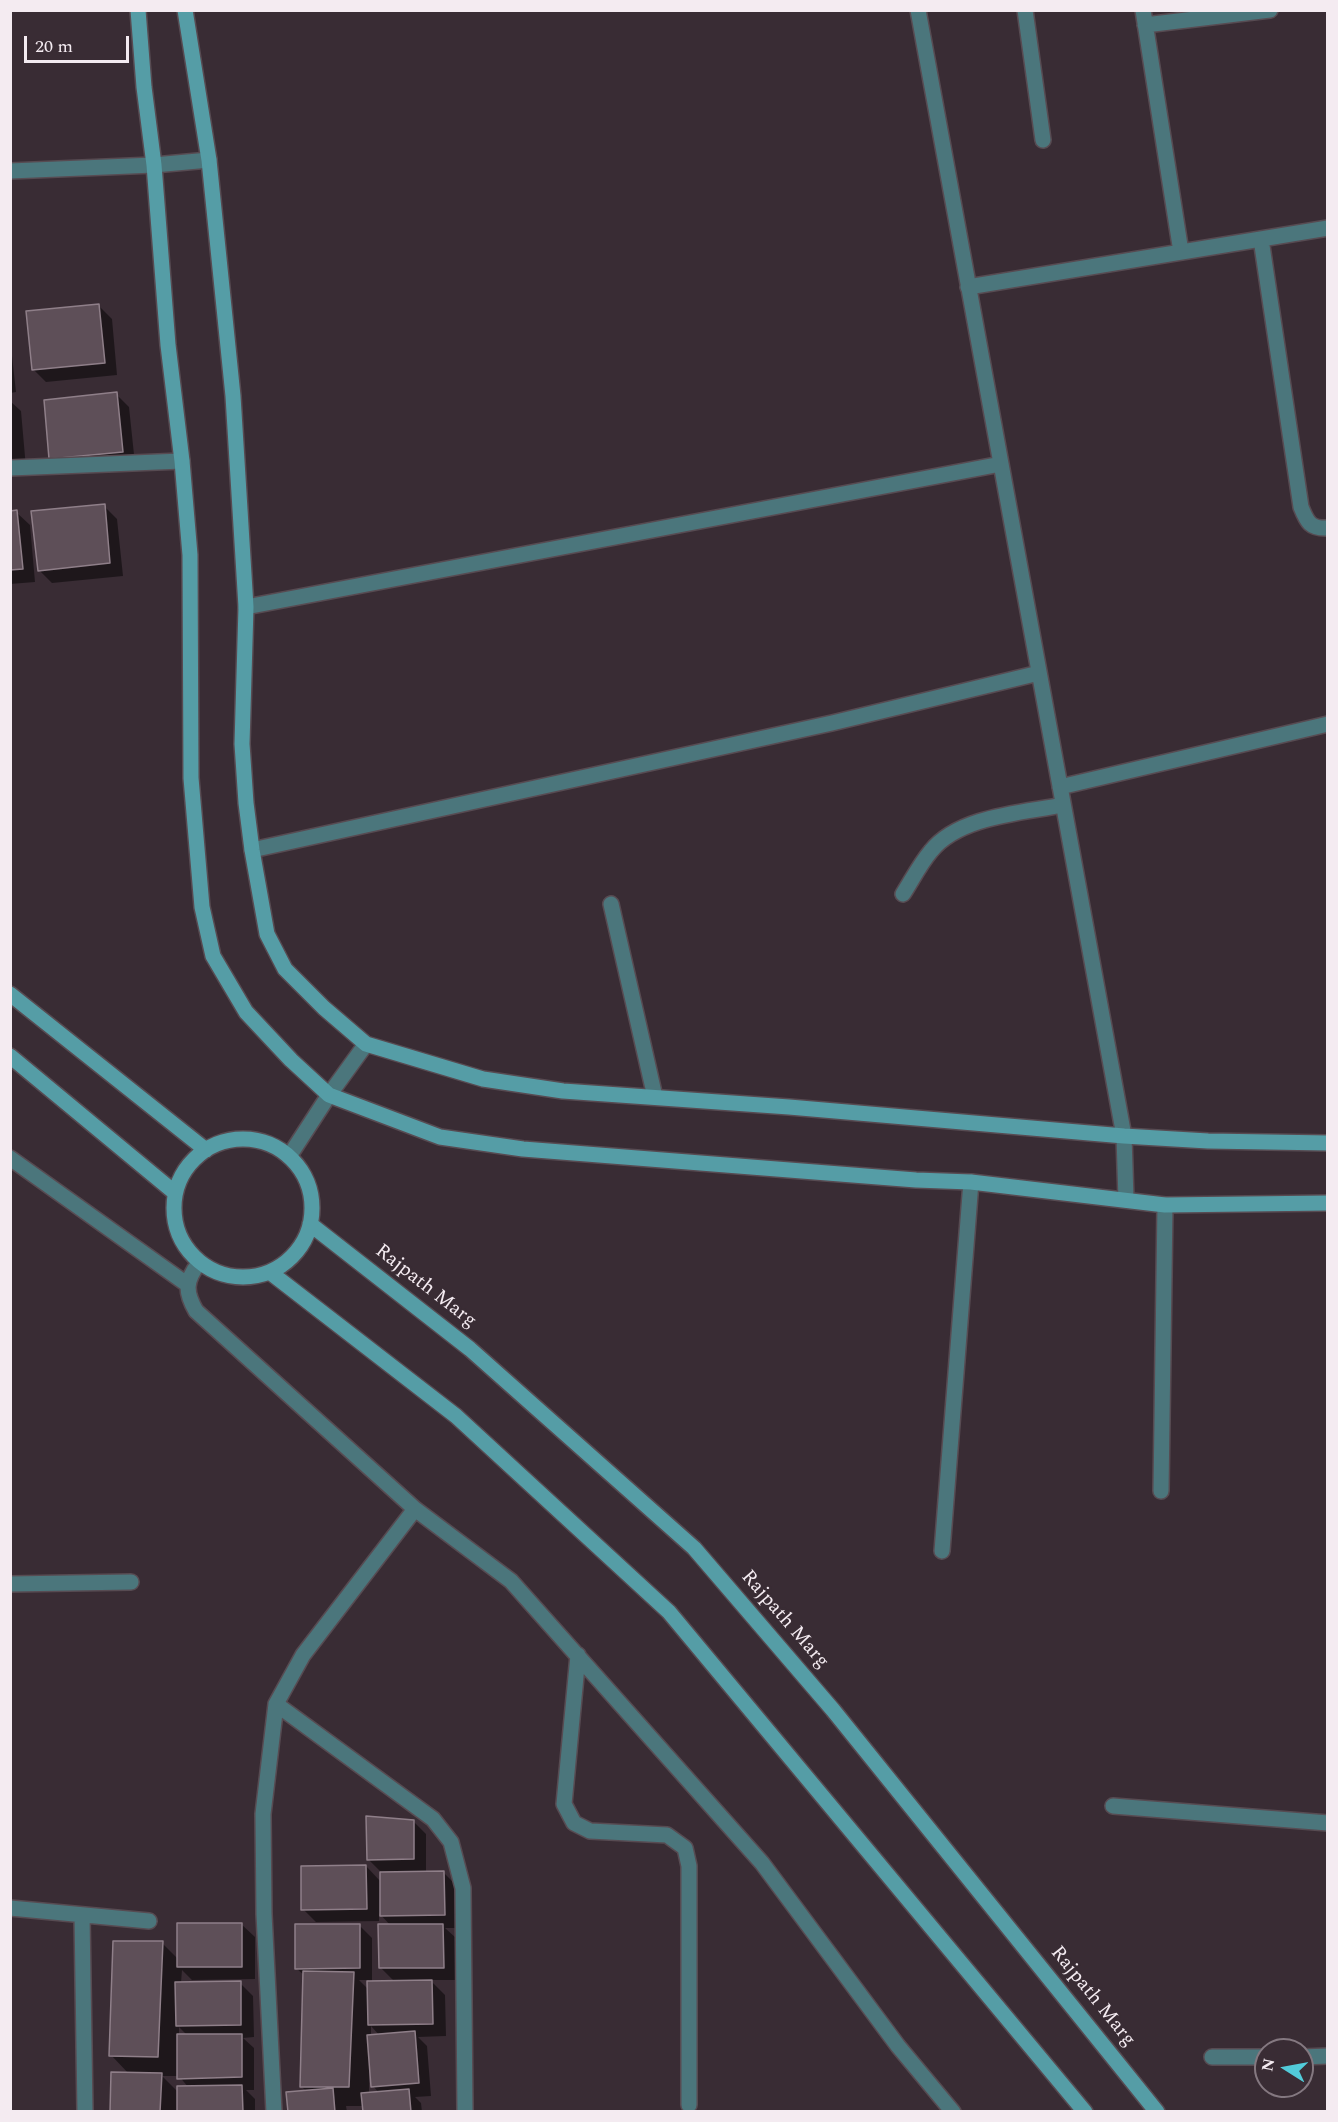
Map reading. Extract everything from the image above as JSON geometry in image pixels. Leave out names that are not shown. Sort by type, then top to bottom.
[{"type":"street","points":[[138,10],[144,87],[154,165],[168,345],[182,461],[190,555],[191,777],[204,917],[213,956],[246,1012],[291,1060],[329,1095],[440,1137],[511,1147],[916,1180],[970,1182],[1165,1205],[1328,1203]]},
{"type":"street","points":[[184,10],[209,160],[233,396],[246,607],[242,744],[252,850],[267,934],[285,969],[324,1008],[366,1044],[483,1079],[563,1091],[1124,1136],[1208,1141],[1328,1143]]},
{"type":"street","points":[[918,10],[1124,1136],[1126,1200]]},
{"type":"street","points":[[1025,10],[1044,140]]},
{"type":"street","points":[[1181,252],[1144,18],[1270,10]]},
{"type":"street","points":[[10,171],[154,165],[209,160]]},
{"type":"street","points":[[969,287],[1328,228]]},
{"type":"street","points":[[1261,239],[1300,507],[1307,522],[1317,528],[1328,528]]},
{"type":"street","points":[[10,468],[182,461]]},
{"type":"street","points":[[246,607],[1001,464]]},
{"type":"street","points":[[252,850],[832,723],[1039,673]]},
{"type":"street","points":[[1060,787],[1328,724]]},
{"type":"street","points":[[903,894],[931,851],[948,835],[973,823],[1063,805]]},
{"type":"street","points":[[611,904],[655,1097]]},
{"type":"street","points":[[10,994],[206,1150]]},
{"type":"street","points":[[290,1155],[366,1044]]},
{"type":"street","points":[[10,1056],[174,1192]]},
{"type":"street","points":[[257,1138],[290,1155],[309,1184],[312,1217],[299,1250],[271,1273],[234,1278],[199,1263],[176,1231],[174,1192],[191,1161],[206,1150],[219,1141],[257,1138]]},
{"type":"street","points":[[10,1158],[188,1285]]},
{"type":"street","points":[[942,1551],[970,1182]]},
{"type":"street","points":[[1161,1491],[1165,1205]]},
{"type":"street","name":"Rajpath Marg","points":[[310,1224],[470,1349],[694,1548],[833,1710],[1157,2112]]},
{"type":"street","points":[[199,1263],[188,1285],[188,1297],[195,1311],[415,1509],[511,1581],[762,1863],[898,2046],[953,2112]]},
{"type":"street","points":[[271,1273],[456,1416],[669,1612],[1086,2112]]},
{"type":"street","points":[[274,2112],[264,1914],[263,1814],[276,1704],[303,1655],[415,1509]]},
{"type":"street","points":[[10,1584],[130,1582]]},
{"type":"street","points":[[578,1655],[564,1804],[574,1823],[590,1831],[667,1835],[685,1848],[689,1866],[689,2105]]},
{"type":"street","points":[[276,1704],[433,1819],[451,1842],[463,1888],[465,2112]]},
{"type":"street","points":[[1113,1806],[1328,1824]]},
{"type":"street","points":[[10,1908],[149,1921]]},
{"type":"street","points":[[82,1915],[85,2112]]},
{"type":"street","points":[[1212,2057],[1254,2057]]},
{"type":"building","points":[[99,304],[105,363],[32,370],[26,311]]},
{"type":"building","points":[[117,392],[123,452],[49,459],[44,400]]},
{"type":"building","points":[[105,504],[110,563],[38,571],[31,511]]},
{"type":"building","points":[[17,510],[23,569],[10,570],[10,511]]},
{"type":"building","points":[[366,1816],[414,1820],[414,1859],[367,1860]]},
{"type":"building","points":[[366,1865],[367,1909],[301,1910],[301,1866]]},
{"type":"building","points":[[444,1871],[445,1915],[380,1916],[380,1872]]},
{"type":"building","points":[[177,1923],[242,1923],[242,1967],[177,1967]]},
{"type":"building","points":[[295,1924],[360,1924],[360,1968],[295,1969]]},
{"type":"building","points":[[378,1924],[443,1924],[444,1968],[379,1968]]},
{"type":"building","points":[[113,1941],[163,1941],[158,2057],[109,2056]]},
{"type":"building","points":[[303,1971],[354,1972],[349,2087],[300,2087]]},
{"type":"building","points":[[432,1980],[433,2024],[368,2025],[367,1981]]},
{"type":"building","points":[[241,1981],[241,2025],[176,2026],[175,1982]]},
{"type":"building","points":[[415,2031],[419,2083],[371,2087],[367,2035]]},
{"type":"building","points":[[177,2034],[242,2034],[242,2077],[177,2079]]},
{"type":"building","points":[[111,2072],[162,2073],[160,2112],[110,2112]]},
{"type":"building","points":[[242,2085],[243,2112],[177,2112],[177,2086]]},
{"type":"building","points":[[333,2088],[335,2112],[288,2112],[286,2092]]},
{"type":"building","points":[[409,2089],[411,2112],[363,2112],[361,2093]]}]
